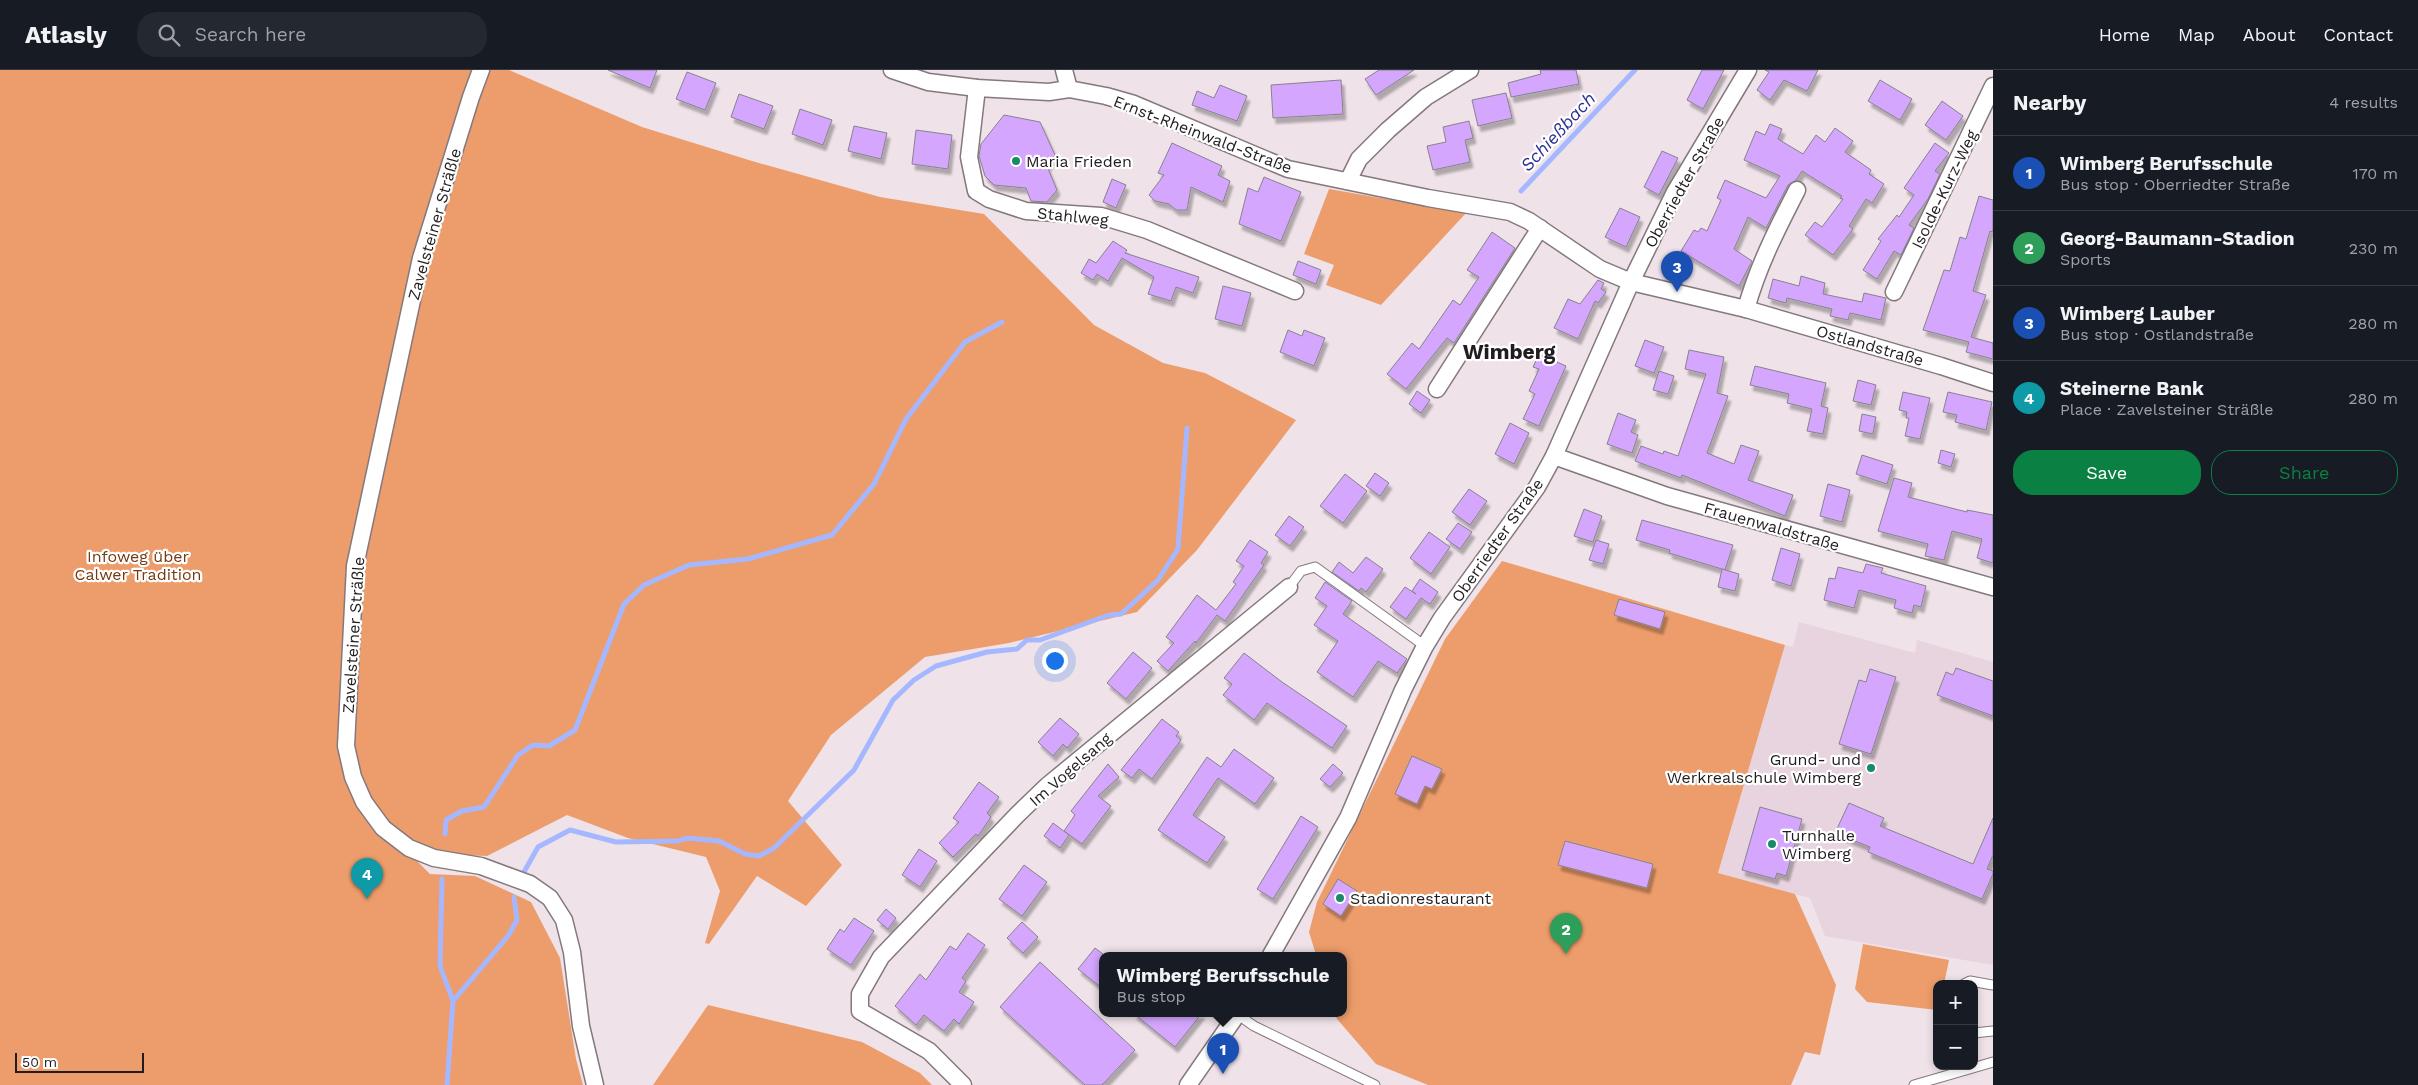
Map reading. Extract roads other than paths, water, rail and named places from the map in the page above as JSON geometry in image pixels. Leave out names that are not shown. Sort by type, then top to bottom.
[{"type":"street","name":"Zavelsteiner Sträßle","points":[[481,70],[421,258],[355,566],[346,746],[353,777],[364,802],[383,828],[409,848],[434,858],[481,866],[530,884],[550,898],[564,920],[572,952],[581,1026],[595,1085]]},
{"type":"street","name":"Ernst-Rheinwald-Straße","points":[[892,70],[928,82],[977,88],[1049,92],[1069,89],[1134,104],[1288,169],[1428,198],[1510,212],[1540,228],[1600,269],[1631,282]]},
{"type":"street","points":[[1064,70],[1069,89]]},
{"type":"street","points":[[1348,181],[1359,159],[1388,130],[1426,97],[1470,70]]},
{"type":"street","name":"Oberriedter Straße","points":[[1273,952],[1348,818],[1403,690],[1425,646],[1442,618],[1532,495],[1554,456],[1631,282],[1675,192],[1748,70]]},
{"type":"street","name":"Isolde-Kurz-Weg","points":[[1894,292],[1993,86]]},
{"type":"street","name":"Stahlweg","points":[[977,88],[969,157],[976,191],[982,195],[1026,211],[1102,216],[1147,230],[1295,291]]},
{"type":"street","points":[[1746,309],[1762,259],[1797,190]]},
{"type":"street","points":[[1437,389],[1540,228]]},
{"type":"street","name":"Ostlandstraße","points":[[1631,282],[1746,309],[1941,366],[1993,384]]},
{"type":"street","name":"Frauenwaldstraße","points":[[1554,456],[1667,496],[1993,586]]},
{"type":"street","name":"Im Vogelsang","points":[[964,1085],[929,1051],[860,1011],[860,994],[881,957],[1047,786],[1289,586]]},
{"type":"street","points":[[1188,1085],[1235,1017]]},
{"type":"lane","name":"Im Vogelsang","points":[[1289,586],[1301,571],[1315,566],[1425,646]]},
{"type":"lane","points":[[1978,982],[1993,985]]},
{"type":"lane","points":[[1243,1017],[1254,1026],[1375,1085]]},
{"type":"lane","points":[[1978,1033],[1993,1031]]},
{"type":"lane","points":[[1914,1085],[1993,1062]]},
{"type":"waterway","name":"Schießbach","points":[[1521,191],[1635,70]]},
{"type":"waterway","points":[[445,834],[446,820],[462,811],[484,807],[518,755],[533,745],[549,746],[575,730],[624,604],[644,585],[689,565],[748,559],[832,535],[874,484],[906,419],[965,342],[1002,322]]},
{"type":"waterway","points":[[524,872],[538,847],[570,830],[616,842],[678,841],[687,838],[719,841],[745,854],[759,856],[774,848],[854,770],[893,700],[914,680],[936,666],[987,652],[1017,649],[1027,640],[1040,640],[1109,615],[1121,614],[1158,580],[1178,549],[1187,428]]},
{"type":"waterway","points":[[442,879],[440,966],[453,1001],[447,1085]]},
{"type":"waterway","points":[[453,1001],[508,936],[517,920],[514,897]]},
{"type":"place","name":"Maria Frieden","points":[[1016,161]]},
{"type":"place","name":"Wimberg Lauber","points":[[1677,292]]},
{"type":"place","name":"Grund- und Werkrealschule Wimberg","points":[[1871,768]]},
{"type":"place","name":"Turnhalle Wimberg","points":[[1772,844]]},
{"type":"place","name":"Stadionrestaurant","points":[[1340,898]]},
{"type":"place","name":"Steinerne Bank","points":[[367,899]]},
{"type":"place","name":"Georg-Baumann-Stadion","points":[[1566,954]]},
{"type":"place","name":"Wimberg Berufsschule","points":[[1223,1074]]},
{"type":"district","name":"Wimberg","points":[[1509,352]]},
{"type":"park label","name":"Infoweg über Calwer Tradition","points":[[138,565]]}]
